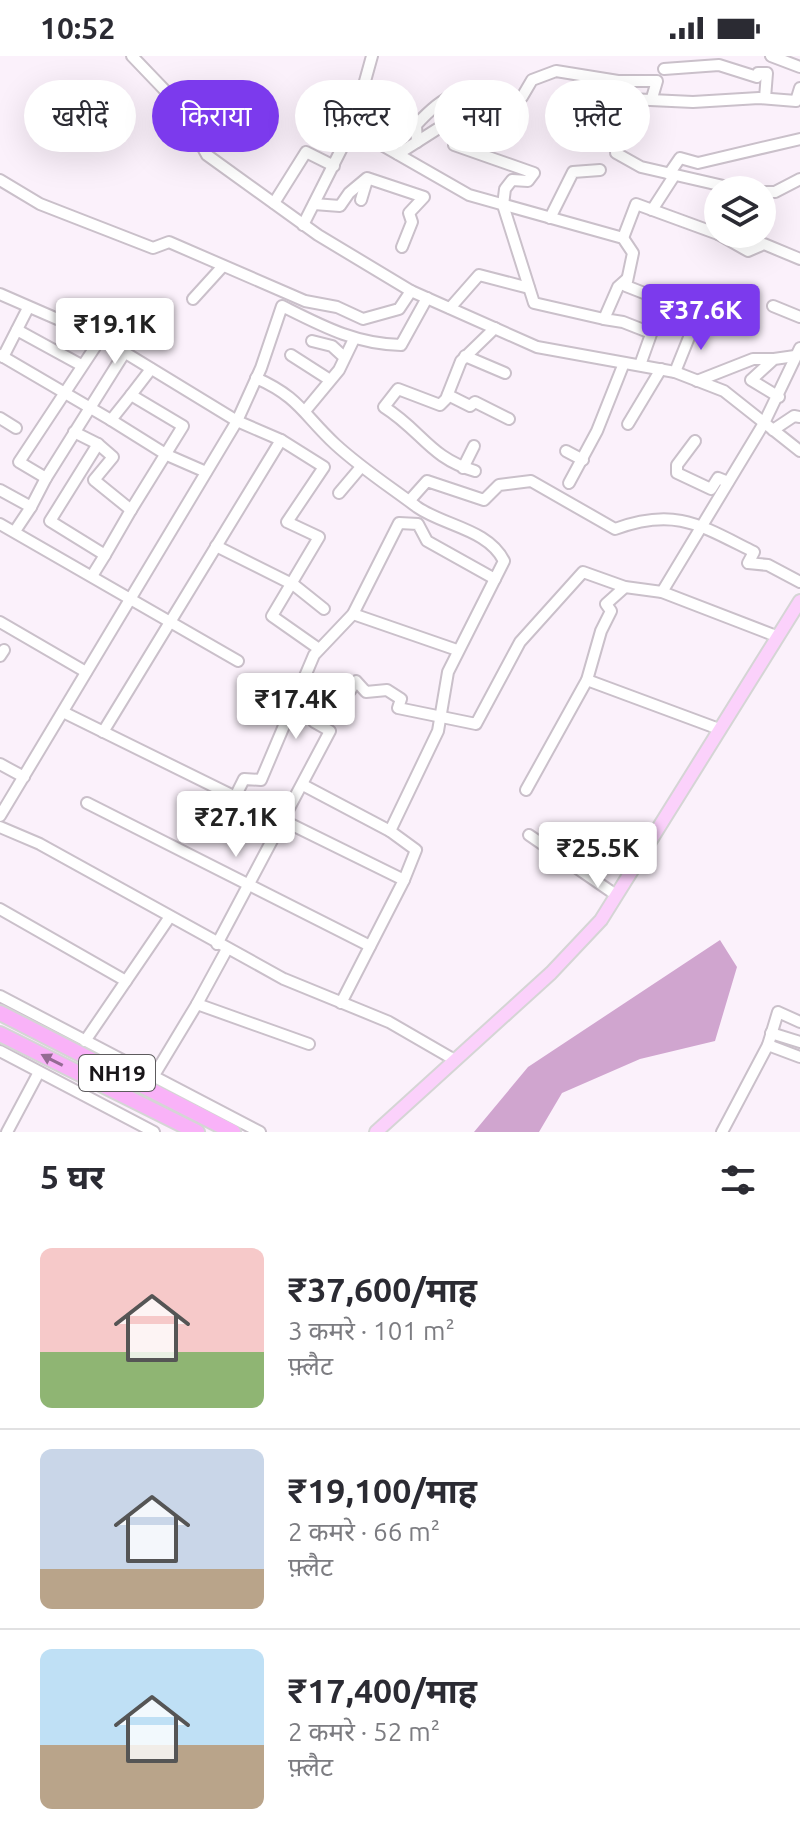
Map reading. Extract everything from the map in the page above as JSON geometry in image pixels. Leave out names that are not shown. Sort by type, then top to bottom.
[{"type":"highway","name":"NH19","points":[[0,1013],[233,1132]]},
{"type":"highway","name":"NH19","points":[[0,1034],[197,1132]]},
{"type":"main road","points":[[376,1132],[551,973],[601,920],[800,601]]},
{"type":"street","points":[[132,56],[179,105],[207,155],[303,225],[411,291],[537,347],[675,372],[724,391],[800,451]]},
{"type":"street","points":[[365,80],[372,56]]},
{"type":"street","points":[[771,56],[800,67]]},
{"type":"street","points":[[664,69],[719,65],[757,77],[758,73],[767,73],[765,98]]},
{"type":"street","points":[[418,123],[434,105],[463,91],[522,97],[532,80],[556,71],[618,81],[657,81],[652,98],[693,102],[765,98],[796,101],[800,88]]},
{"type":"street","points":[[652,210],[680,158],[698,163],[800,139]]},
{"type":"street","points":[[274,203],[306,152],[334,166]]},
{"type":"street","points":[[303,225],[341,152]]},
{"type":"street","points":[[394,152],[469,195],[623,238],[633,253],[626,286],[649,295],[660,309],[640,365]]},
{"type":"street","points":[[474,152],[534,173],[528,181],[512,180],[505,189],[503,205],[534,303],[623,322],[651,333]]},
{"type":"street","points":[[616,153],[641,167],[704,182]]},
{"type":"street","points":[[550,218],[573,172],[600,170]]},
{"type":"street","points":[[314,204],[340,206],[367,178]]},
{"type":"street","points":[[361,200],[367,178]]},
{"type":"street","points":[[367,178],[424,197],[409,213],[412,222],[402,247]]},
{"type":"street","points":[[776,191],[800,179]]},
{"type":"street","points":[[0,180],[40,204],[153,248],[169,242],[305,301],[337,307],[363,319],[399,309],[411,291]]},
{"type":"street","points":[[623,238],[636,204],[704,229]]},
{"type":"street","points":[[774,248],[800,259]]},
{"type":"street","points":[[193,299],[223,266]]},
{"type":"street","points":[[450,308],[479,275],[529,288]]},
{"type":"street","points":[[604,319],[618,287],[627,279]]},
{"type":"street","points":[[1,297],[101,338],[237,421],[281,440],[324,467],[287,522],[319,537],[294,585],[272,616],[319,649]]},
{"type":"street","points":[[0,816],[237,421],[282,306],[354,339],[372,344],[401,345],[427,298]]},
{"type":"street","points":[[773,306],[800,317]]},
{"type":"street","points":[[28,308],[2,356],[167,455],[206,472]]},
{"type":"street","points":[[675,372],[696,320]]},
{"type":"street","points":[[475,471],[450,464],[429,447],[409,423],[384,407],[398,389],[440,405],[448,395],[465,356],[495,328]]},
{"type":"street","points":[[17,330],[81,365]]},
{"type":"street","points":[[46,478],[19,462],[101,338]]},
{"type":"street","points":[[305,411],[330,380],[354,339]]},
{"type":"street","points":[[312,341],[332,346],[344,357]]},
{"type":"street","points":[[15,531],[125,352]]},
{"type":"street","points":[[697,381],[753,359],[774,359],[798,352]]},
{"type":"street","points":[[662,592],[728,482],[769,426],[798,352]]},
{"type":"street","points":[[291,355],[330,380]]},
{"type":"street","points":[[465,356],[505,373]]},
{"type":"street","points":[[774,359],[751,380],[779,397]]},
{"type":"street","points":[[569,483],[583,460],[624,363]]},
{"type":"street","points":[[111,420],[151,369]]},
{"type":"street","points":[[628,424],[661,369]]},
{"type":"street","points":[[256,378],[293,396],[361,467],[410,500],[498,550],[504,561],[457,650],[448,672],[438,731],[390,831]]},
{"type":"street","points":[[92,576],[183,426],[131,395]]},
{"type":"street","points":[[448,395],[470,406],[475,402],[509,419]]},
{"type":"street","points":[[769,426],[794,416],[800,417]]},
{"type":"street","points":[[0,418],[16,428]]},
{"type":"street","points":[[74,432],[98,444],[113,457],[94,480],[131,510]]},
{"type":"street","points":[[103,732],[281,440]]},
{"type":"street","points":[[695,441],[677,465],[677,473],[711,489],[718,478],[728,482]]},
{"type":"street","points":[[98,444],[50,521],[105,555]]},
{"type":"street","points":[[463,468],[474,446]]},
{"type":"street","points":[[566,451],[583,460]]},
{"type":"street","points":[[339,493],[361,467]]},
{"type":"street","points":[[410,500],[427,481],[484,500],[499,485],[531,481],[615,529],[648,517],[702,525],[754,552],[748,563],[768,565],[800,582]]},
{"type":"street","points":[[0,490],[31,507]]},
{"type":"street","points":[[235,797],[244,779],[261,780],[319,649],[353,614],[399,523],[418,524],[435,515]]},
{"type":"street","points":[[0,524],[238,661]]},
{"type":"street","points":[[418,524],[427,541],[495,579]]},
{"type":"street","points":[[216,546],[294,585],[324,609]]},
{"type":"street","points":[[153,1077],[197,1004],[249,885],[330,731],[314,722],[329,695],[350,691],[356,681],[366,692],[387,690],[401,699],[398,708],[476,724],[520,642],[583,572],[625,587],[662,592],[776,636]]},
{"type":"street","points":[[526,790],[587,680],[601,631],[611,611],[606,604],[625,587]]},
{"type":"street","points":[[353,614],[457,650]]},
{"type":"street","points":[[0,622],[86,672]]},
{"type":"street","points":[[587,680],[719,729]]},
{"type":"street","points":[[63,712],[404,880]]},
{"type":"street","points":[[0,764],[24,777]]},
{"type":"street","points":[[303,785],[390,831],[416,850],[404,880],[341,1003]]},
{"type":"street","points":[[87,803],[370,946]]},
{"type":"street","points":[[0,827],[40,844],[284,979],[389,1022],[453,1059]]},
{"type":"street","points":[[529,835],[616,895]]},
{"type":"street","points":[[0,909],[126,981]]},
{"type":"street","points":[[85,1041],[169,918]]},
{"type":"street","points":[[0,996],[260,1132]]},
{"type":"street","points":[[197,1004],[309,1044]]},
{"type":"street","points":[[722,1132],[768,1045],[778,1012],[800,1022]]},
{"type":"street","points":[[771,1033],[800,1042]]},
{"type":"street","points":[[768,1045],[800,1057]]},
{"type":"street","points":[[0,1051],[154,1132]]},
{"type":"street","points":[[7,1132],[39,1072]]},
{"type":"shaded area","points":[[720,940],[737,967],[715,1041],[640,1059],[562,1093],[539,1132],[474,1132],[528,1067]]}]
